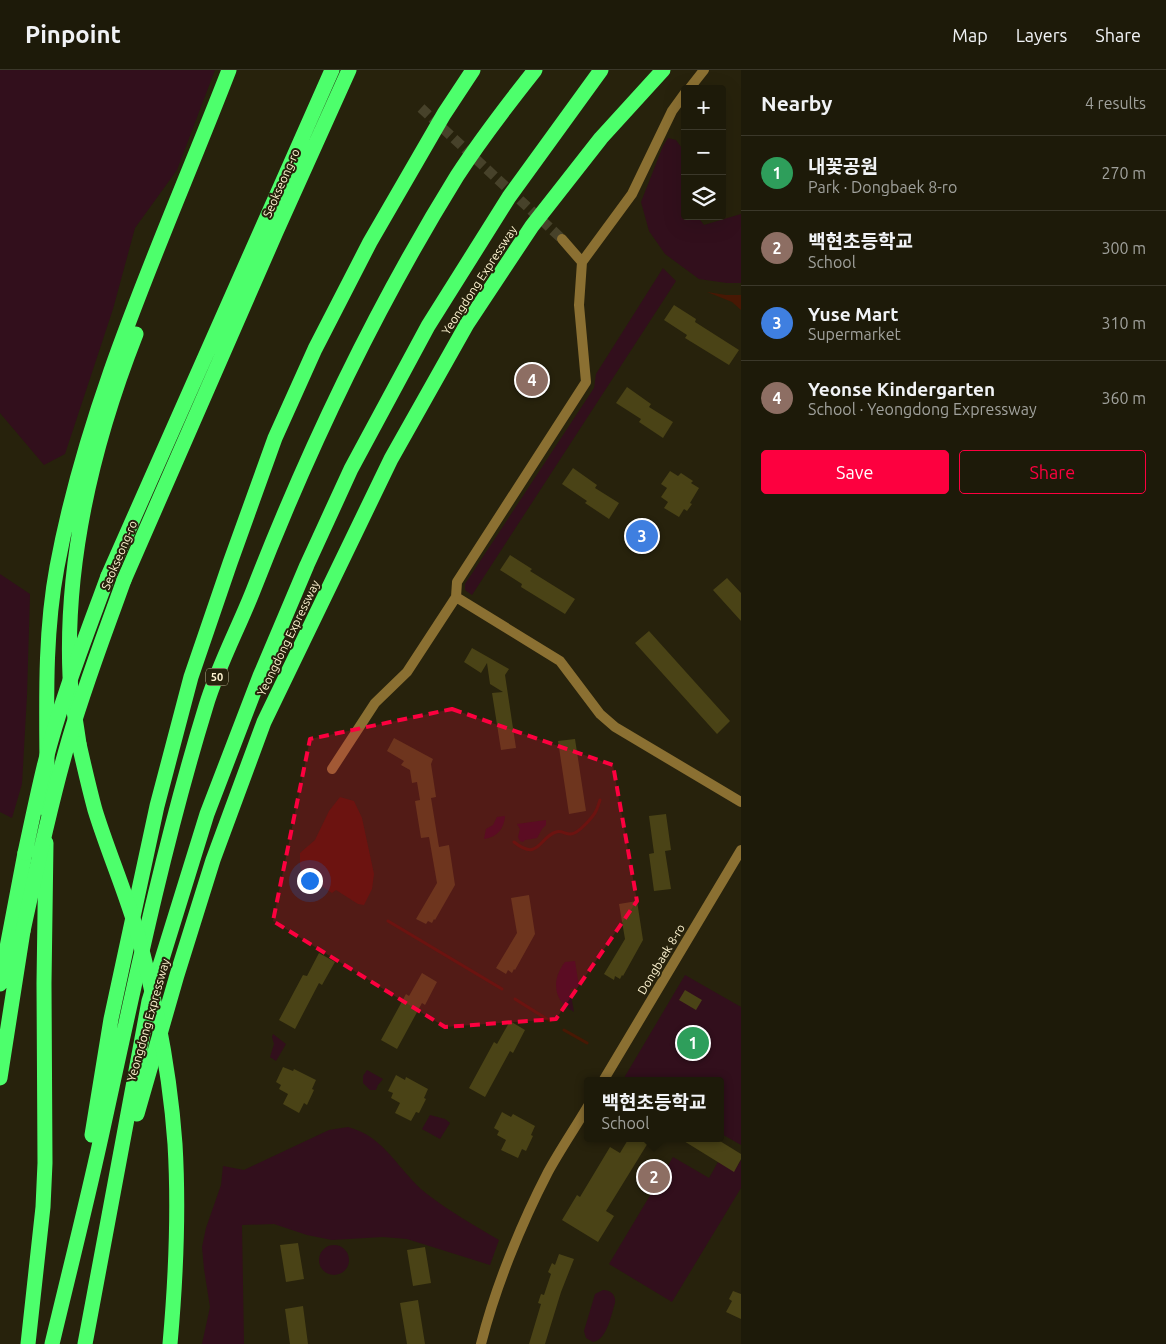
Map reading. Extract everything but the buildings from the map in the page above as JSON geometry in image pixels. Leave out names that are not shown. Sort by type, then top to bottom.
[{"type":"highway","points":[[28,1340],[43,1207],[45,1163],[44,973],[48,662],[56,568],[83,456],[120,347],[230,70]]},
{"type":"highway","points":[[170,1344],[175,1283],[176,1218],[174,1143],[166,1070],[156,1013],[138,934],[95,809],[79,744],[70,676],[72,607],[75,564],[95,457],[130,348],[240,70]]},
{"type":"highway","points":[[0,984],[17,930],[44,767],[77,660],[108,576],[332,70]]},
{"type":"highway","name":"Seokseong-ro","points":[[0,1078],[2,1047],[17,930],[66,748],[92,668],[124,580],[349,70]]},
{"type":"highway","name":"Yeongdong Expressway","points":[[68,1278],[111,1019],[157,806],[191,677],[275,438],[315,349],[370,242],[444,114],[474,70]]},
{"type":"highway","name":"Yeongdong Expressway","points":[[52,1344],[99,1146],[133,989],[178,804],[207,703],[309,454],[388,296],[458,175],[497,119],[535,70]]},
{"type":"highway","name":"Yeongdong Expressway","points":[[85,1344],[149,1001],[207,814],[260,676],[307,565],[352,469],[428,326],[509,197],[601,70]]},
{"type":"highway","name":"Yeongdong Expressway","points":[[94,1293],[140,1104],[177,975],[213,860],[264,722],[391,459],[467,324],[532,226],[601,138],[663,70]]},
{"type":"street","points":[[691,85],[704,70]]},
{"type":"street","points":[[332,769],[375,703],[407,672],[456,597],[457,582],[586,382],[579,305],[582,262],[632,194],[672,111],[681,99]]},
{"type":"street","points":[[562,239],[582,262]]},
{"type":"street","points":[[456,597],[560,662],[600,714],[614,727],[741,802]]},
{"type":"street","name":"Dongbaek 8-ro","points":[[605,1077],[741,850]]},
{"type":"street","points":[[481,1344],[496,1295],[528,1214],[549,1171],[584,1113]]},
{"type":"highlighted area","points":[[452,709],[613,765],[637,901],[556,1019],[445,1027],[273,921],[310,739]]},
{"type":"shaded area","points":[[0,70],[215,70],[177,170],[135,228],[113,309],[65,454],[44,465],[0,413]]},
{"type":"shaded area","points":[[668,138],[676,140],[681,147],[681,220],[700,220],[704,225],[741,214],[741,283],[699,279],[665,254],[649,231],[641,202]]},
{"type":"shaded area","points":[[663,268],[676,281],[472,595],[465,590],[465,584],[594,388],[596,374]]},
{"type":"shaded area","points":[[707,292],[741,295],[741,310],[732,302]]},
{"type":"shaded area","points":[[0,574],[30,594],[22,784],[12,818],[0,812]]},
{"type":"shaded area","points":[[340,797],[354,801],[362,818],[374,874],[372,889],[364,905],[358,904],[336,890],[332,893],[302,873],[300,866],[300,853],[315,840],[329,811]]},
{"type":"shaded area","points":[[505,816],[499,832],[484,839],[486,829],[493,825],[497,817]]},
{"type":"shaded area","points":[[546,820],[546,825],[537,838],[523,842],[520,841],[518,837],[520,829],[517,824]]},
{"type":"shaded area","points":[[575,961],[579,987],[570,989],[574,1012],[558,996],[556,983],[565,962]]},
{"type":"shaded area","points":[[685,975],[741,1007],[741,1145],[724,1135],[724,1077],[625,1077]]},
{"type":"shaded area","points":[[273,1034],[286,1044],[276,1061],[270,1057],[274,1044]]},
{"type":"shaded area","points":[[367,1070],[383,1079],[376,1090],[370,1090],[363,1083],[363,1076]]},
{"type":"shaded area","points":[[430,1115],[445,1119],[450,1123],[440,1139],[422,1129]]},
{"type":"shaded area","points":[[348,1127],[372,1138],[382,1146],[427,1194],[499,1240],[490,1265],[407,1239],[383,1237],[332,1240],[307,1235],[274,1224],[242,1225],[244,1344],[202,1344],[210,1307],[202,1247],[206,1228],[221,1185],[223,1166],[244,1170],[329,1130]]},
{"type":"shaded area","points":[[673,1157],[709,1178],[718,1162],[734,1171],[741,1160],[741,1188],[672,1302],[609,1264]]},
{"type":"shaded area","points":[[334,1245],[340,1246],[348,1254],[348,1266],[340,1274],[334,1275],[328,1274],[320,1266],[319,1260],[320,1254],[328,1246]]},
{"type":"shaded area","points":[[603,1290],[612,1294],[615,1298],[615,1303],[605,1332],[602,1337],[593,1342],[586,1338],[584,1331],[595,1294]]},
{"type":"waterway","points":[[514,842],[522,848],[529,850],[534,849],[556,832],[574,833],[592,817],[600,800]]},
{"type":"waterway","points":[[388,921],[502,989]]},
{"type":"waterway","points":[[515,999],[550,1021]]},
{"type":"waterway","points":[[564,1030],[587,1043]]},
{"type":"tunnel","points":[[421,108],[562,239]]},
{"type":"place","name":"Yeonse Kindergarten","points":[[532,380]]},
{"type":"place","name":"Yuse Mart","points":[[642,536]]},
{"type":"place","name":"내꽃공원","points":[[693,1043]]},
{"type":"place","name":"백현초등학교","points":[[654,1177]]}]
